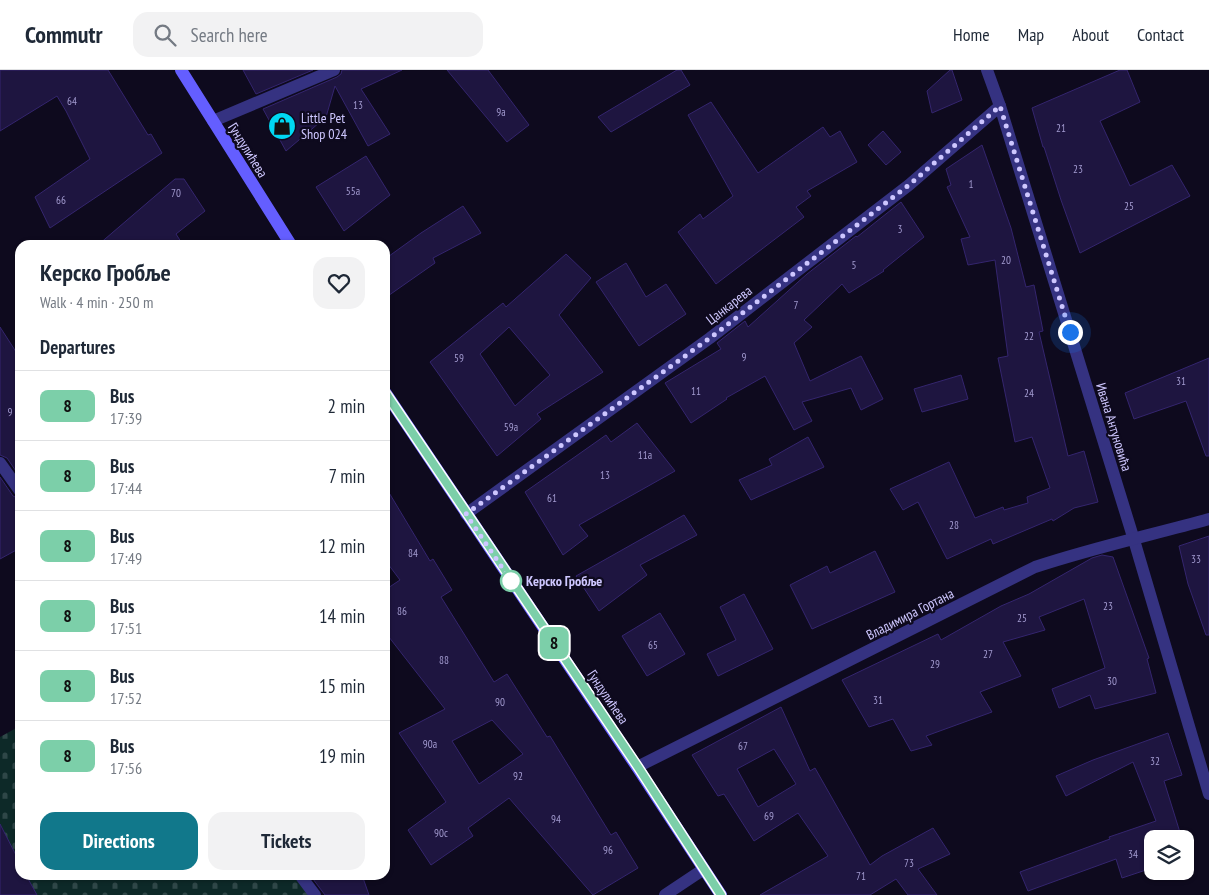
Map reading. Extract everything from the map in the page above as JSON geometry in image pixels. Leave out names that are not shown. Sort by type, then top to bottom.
[{"type":"street","name":"Гундулићева","points":[[181,70],[288,240]]},
{"type":"street","points":[[213,122],[334,70]]},
{"type":"street","name":"Ивана Антуновића","points":[[987,70],[1000,106],[1134,540],[1209,794]]},
{"type":"street","name":"Цанкарева","points":[[466,514],[710,338],[909,185],[1000,106]]},
{"type":"street","name":"Гундулићева","points":[[390,400],[638,767],[721,895]]},
{"type":"street","points":[[0,463],[15,484]]},
{"type":"street","name":"Владимира Гортана","points":[[638,767],[1035,568],[1072,554],[1134,540],[1209,519]]},
{"type":"street","points":[[665,895],[704,869]]},
{"type":"street","points":[[304,880],[315,895]]},
{"type":"green space","points":[[15,729],[15,880],[305,880],[316,895],[0,895],[0,737]]},
{"type":"building","points":[[0,70],[108,70],[148,135],[151,134],[162,153],[50,228],[35,197],[90,159],[57,96],[0,131]]},
{"type":"building","points":[[243,70],[313,70],[256,94]]},
{"type":"building","points":[[342,70],[402,70],[361,89],[390,134],[368,146],[335,86],[326,117],[286,151],[263,109],[337,77],[341,74]]},
{"type":"building","points":[[447,70],[488,70],[529,125],[507,142]]},
{"type":"building","points":[[677,70],[681,70],[690,85],[611,132],[598,117]]},
{"type":"building","points":[[952,70],[962,100],[932,113],[927,91]]},
{"type":"building","points":[[1120,70],[1127,70],[1140,102],[1100,121],[1130,186],[1172,165],[1190,196],[1080,253],[1043,147],[1032,108]]},
{"type":"building","points":[[711,102],[758,173],[823,127],[830,137],[840,131],[857,162],[807,191],[811,196],[796,207],[804,217],[716,284],[678,232],[700,214],[703,219],[733,196],[688,115]]},
{"type":"building","points":[[883,131],[901,152],[886,165],[868,145]]},
{"type":"building","points":[[982,145],[1011,228],[1026,287],[1034,285],[1043,331],[1039,332],[1068,456],[1084,451],[1098,502],[1074,508],[1053,521],[1052,519],[993,544],[991,539],[947,559],[918,502],[903,510],[890,489],[949,462],[975,518],[1003,507],[1004,510],[1028,503],[1027,497],[1050,488],[1032,437],[1015,442],[998,358],[1008,356],[995,260],[968,265],[961,239],[970,237],[947,187],[951,185],[946,169]]},
{"type":"building","points":[[366,156],[390,195],[344,231],[316,187]]},
{"type":"building","points":[[175,179],[184,179],[205,211],[176,234],[180,240],[104,240]]},
{"type":"building","points":[[901,202],[924,237],[884,271],[849,293],[842,284],[804,320],[812,327],[794,343],[810,381],[861,356],[883,399],[861,410],[851,388],[802,402],[812,421],[794,430],[765,376],[726,398],[691,423],[665,383],[721,349],[717,343],[745,321],[748,327],[807,274]]},
{"type":"building","points":[[463,206],[481,233],[433,258],[435,263],[390,294],[390,255]]},
{"type":"building","points":[[566,254],[591,278],[559,315],[603,372],[537,414],[541,419],[497,456],[430,362],[503,303],[506,307]],"holes":[[[509,327],[550,375],[515,406],[480,354]]]},
{"type":"building","points":[[626,263],[646,297],[666,284],[686,314],[639,346],[596,282]]},
{"type":"building","points":[[0,327],[15,350],[15,470],[7,458],[0,455]]},
{"type":"building","points":[[1209,358],[1209,456],[1206,456],[1186,401],[1134,419],[1125,393]]},
{"type":"building","points":[[961,375],[968,399],[922,412],[914,389]]},
{"type":"building","points":[[637,423],[675,471],[579,525],[588,536],[563,555],[525,492],[606,435],[611,442]]},
{"type":"building","points":[[808,437],[824,467],[751,500],[739,480],[772,465],[769,459]]},
{"type":"building","points":[[0,477],[15,497],[15,551],[0,559]]},
{"type":"building","points":[[390,494],[430,561],[433,559],[452,590],[441,597],[494,682],[507,674],[547,737],[550,736],[611,835],[616,832],[638,868],[593,895],[509,798],[468,828],[473,836],[431,865],[408,830],[446,802],[399,733],[445,709],[390,638],[390,587],[400,580],[390,567]],"holes":[[[492,720],[523,754],[479,784],[452,741]]]},
{"type":"building","points":[[684,515],[697,535],[640,565],[647,575],[599,611],[576,576]]},
{"type":"building","points":[[1209,536],[1209,635],[1206,635],[1188,584],[1179,546]]},
{"type":"building","points":[[875,551],[895,592],[812,629],[790,585],[827,566],[830,573]]},
{"type":"building","points":[[1102,555],[1113,557],[1149,658],[1147,659],[1156,693],[1095,709],[1090,695],[1059,708],[1052,689],[1105,668],[1084,599],[1039,617],[1045,630],[1003,642],[1021,676],[980,692],[992,712],[926,736],[932,745],[911,751],[893,719],[869,727],[842,680],[938,634],[941,640],[1001,606],[1029,594],[1092,558]]},
{"type":"building","points":[[744,594],[773,649],[718,676],[707,654],[736,640],[720,607]]},
{"type":"building","points":[[660,613],[685,654],[647,676],[622,636]]},
{"type":"building","points":[[781,707],[810,771],[815,768],[870,865],[882,856],[933,828],[950,854],[918,869],[937,895],[908,895],[896,879],[870,895],[760,895],[828,856],[798,813],[754,841],[724,794],[718,796],[692,755]],"holes":[[[774,749],[796,784],[758,807],[737,769]]]},
{"type":"building","points":[[1168,733],[1182,775],[1164,781],[1179,830],[1144,830],[1144,871],[1122,878],[1116,859],[1028,891],[1020,872],[1110,839],[1109,837],[1156,821],[1133,762],[1066,796],[1056,776],[1093,760]]},
{"type":"building","points":[[0,824],[15,853],[15,880],[29,880],[37,895],[0,895]]},
{"type":"building","points":[[314,880],[364,880],[369,895],[325,895]]},
{"type":"bus line","name":"8","points":[[390,400],[638,767],[721,895]]},
{"type":"place","name":"Little Pet Shop 024","points":[[282,126]]},
{"type":"place","name":"Керско Гробље","points":[[511,581]]},
{"type":"route","points":[[511,581],[466,514],[710,338],[909,185],[1000,106],[1070,332]]}]
